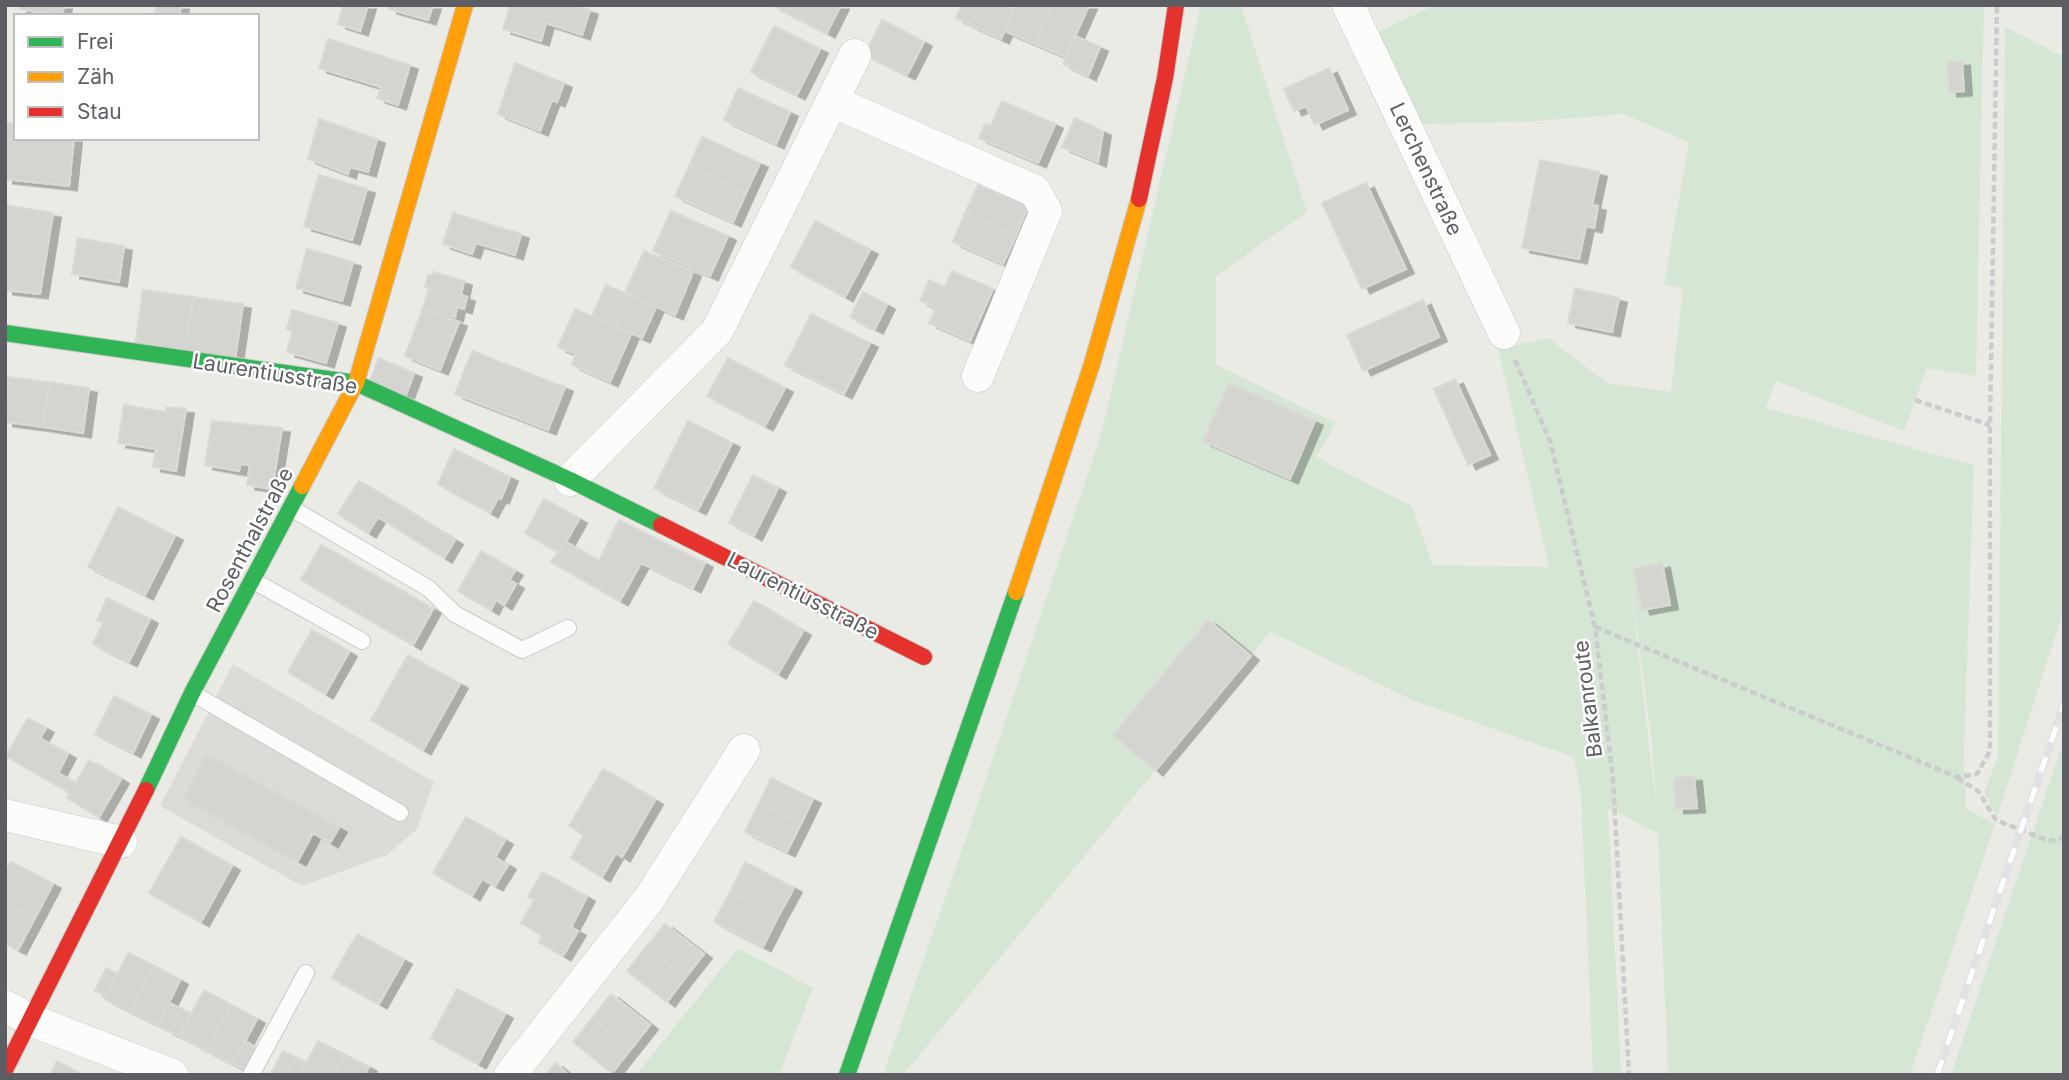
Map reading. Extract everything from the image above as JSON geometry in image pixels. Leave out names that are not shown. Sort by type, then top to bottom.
[{"type":"street","name":"Rosenthalstraße","points":[[5,1070],[18,1013],[121,842],[192,693],[356,383],[465,5]]},
{"type":"street","points":[[847,1075],[1071,436],[1123,268],[1162,96],[1176,5]]},
{"type":"street","name":"Lerchenstraße","points":[[1348,5],[1504,333]]},
{"type":"street","points":[[570,480],[717,331],[855,55]]},
{"type":"street","points":[[832,101],[1035,191],[1046,211],[978,376]]},
{"type":"street","name":"Laurentiusstraße","points":[[5,333],[356,383],[570,480],[923,657]]},
{"type":"street","points":[[510,1075],[649,899],[744,750]]},
{"type":"street","points":[[5,815],[121,842]]},
{"type":"street","points":[[18,1013],[172,1075]]},
{"type":"lane","points":[[290,508],[428,588],[455,614],[523,650],[568,628]]},
{"type":"lane","points":[[252,580],[362,641]]},
{"type":"lane","points":[[192,693],[400,813]]},
{"type":"lane","points":[[251,1075],[306,973]]},
{"type":"path","points":[[1956,777],[1977,774],[1990,751],[1990,425],[1997,5]]},
{"type":"path","name":"Balkanroute","points":[[1504,333],[1550,441],[1595,627],[1613,779],[1629,1075]]},
{"type":"path","points":[[1915,400],[1990,425]]},
{"type":"path","points":[[1595,627],[1956,777],[1978,791],[1996,820],[2049,841],[2064,838]]},
{"type":"shaded area","points":[[233,664],[434,782],[417,829],[387,855],[302,886],[160,806]]},
{"type":"green space","points":[[1201,5],[1241,5],[1307,212],[1216,276],[1216,365],[1336,423],[1316,457],[1412,506],[1433,565],[1549,567],[1498,349],[1548,338],[1607,383],[1671,392],[1683,289],[1664,284],[1689,142],[1623,114],[1524,122],[1416,124],[1369,36],[1435,5],[1984,5],[1976,376],[1927,368],[1904,431],[1776,381],[1766,408],[1974,465],[1964,752],[1966,809],[1995,824],[1910,1075],[1668,1075],[1658,834],[1608,808],[1621,1075],[1593,1075],[1581,794],[1574,757],[1417,702],[1270,632],[903,1075],[883,1075],[971,824],[1101,435]],"holes":[[[1628,560],[1652,745],[1656,806]]]},
{"type":"green space","points":[[2005,27],[2064,57],[2064,609],[1997,817],[1984,792],[1998,756]]},
{"type":"green space","points":[[2064,739],[2064,1075],[1951,1075]]},
{"type":"green space","points":[[738,948],[813,988],[779,1075],[636,1075]]},
{"type":"building","points":[[20,5],[64,5],[62,14],[19,9]]},
{"type":"building","points":[[157,5],[181,5],[179,14],[155,14]]},
{"type":"building","points":[[343,5],[368,5],[360,31],[338,24]]},
{"type":"building","points":[[390,5],[433,5],[428,20],[389,9]]},
{"type":"building","points":[[510,5],[574,5],[590,10],[582,35],[546,23],[541,41],[503,29]]},
{"type":"building","points":[[772,5],[841,5],[827,33]]},
{"type":"building","points":[[962,5],[985,5],[969,24],[956,18]]},
{"type":"building","points":[[985,5],[1003,5],[1014,10],[1001,39],[968,24]]},
{"type":"building","points":[[1016,5],[1052,5],[1035,44],[1005,31]]},
{"type":"building","points":[[1052,5],[1089,5],[1066,57],[1035,44]]},
{"type":"building","points":[[882,20],[924,42],[907,75],[865,54]]},
{"type":"building","points":[[774,26],[820,49],[797,95],[751,72]]},
{"type":"building","points":[[1075,36],[1100,47],[1088,76],[1063,64]]},
{"type":"building","points":[[328,39],[410,65],[398,105],[377,98],[381,87],[319,68]]},
{"type":"building","points":[[1962,61],[1964,91],[1949,92],[1947,62]]},
{"type":"building","points":[[515,63],[564,83],[557,102],[552,100],[540,131],[498,114]]},
{"type":"building","points":[[1329,68],[1348,110],[1315,125],[1306,106],[1294,111],[1284,89]]},
{"type":"building","points":[[738,88],[790,112],[776,144],[724,120]]},
{"type":"building","points":[[1002,101],[1055,124],[1038,163],[979,138],[985,124],[991,126]]},
{"type":"building","points":[[1075,118],[1103,131],[1098,162],[1062,147]]},
{"type":"building","points":[[319,119],[377,139],[368,172],[350,167],[348,174],[308,159]]},
{"type":"building","points":[[5,123],[14,124],[14,140],[74,140],[69,186],[5,179]]},
{"type":"building","points":[[702,137],[760,163],[746,193],[689,166]]},
{"type":"building","points":[[1540,160],[1599,172],[1592,205],[1598,206],[1594,228],[1586,226],[1579,259],[1522,248]]},
{"type":"building","points":[[689,166],[746,193],[733,222],[675,196]]},
{"type":"building","points":[[319,175],[367,189],[352,240],[304,226]]},
{"type":"building","points":[[1366,183],[1406,269],[1362,289],[1322,203]]},
{"type":"building","points":[[978,185],[1028,206],[1016,236],[965,213]]},
{"type":"building","points":[[5,205],[53,213],[40,294],[5,290]]},
{"type":"building","points":[[671,211],[728,236],[710,276],[653,251]]},
{"type":"building","points":[[453,213],[521,234],[515,255],[476,243],[472,254],[443,244]]},
{"type":"building","points":[[965,213],[1016,236],[1003,264],[953,242]]},
{"type":"building","points":[[815,221],[870,250],[845,297],[791,267]]},
{"type":"building","points":[[78,238],[124,246],[119,282],[72,274]]},
{"type":"building","points":[[307,249],[353,262],[342,301],[296,288]]},
{"type":"building","points":[[644,251],[693,272],[675,315],[625,293]]},
{"type":"building","points":[[952,271],[993,289],[970,341],[929,323],[936,308],[920,301],[929,280],[945,287]]},
{"type":"building","points":[[433,272],[464,281],[461,295],[467,297],[464,309],[457,307],[455,317],[423,308],[429,288],[425,287],[428,275],[432,276]]},
{"type":"building","points":[[606,285],[656,307],[642,338],[592,316]]},
{"type":"building","points":[[1575,288],[1619,298],[1612,332],[1568,323]]},
{"type":"building","points":[[143,290],[193,297],[185,352],[135,345]]},
{"type":"building","points":[[863,292],[887,305],[875,329],[850,317]]},
{"type":"building","points":[[193,297],[243,304],[235,359],[185,352]]},
{"type":"building","points":[[1423,300],[1439,337],[1363,371],[1347,335]]},
{"type":"building","points":[[423,308],[459,322],[440,370],[405,356]]},
{"type":"building","points":[[575,309],[631,334],[610,382],[572,365],[576,354],[558,347]]},
{"type":"building","points":[[292,310],[338,323],[326,363],[287,352],[292,331],[287,329]]},
{"type":"building","points":[[811,314],[870,343],[844,394],[785,365]]},
{"type":"building","points":[[472,351],[565,387],[548,430],[455,394]]},
{"type":"building","points":[[379,358],[414,373],[404,400],[368,386]]},
{"type":"building","points":[[728,358],[785,388],[765,426],[707,396]]},
{"type":"building","points":[[8,377],[49,382],[43,427],[5,422]]},
{"type":"building","points":[[1455,379],[1490,455],[1468,465],[1434,389]]},
{"type":"building","points":[[49,382],[89,388],[83,433],[43,427]]},
{"type":"building","points":[[1229,383],[1315,421],[1290,479],[1203,441]]},
{"type":"building","points":[[124,405],[166,412],[167,407],[186,409],[176,471],[153,467],[156,449],[118,443]]},
{"type":"building","points":[[212,421],[282,428],[272,489],[247,485],[250,465],[240,464],[239,471],[205,465]]},
{"type":"building","points":[[688,421],[732,443],[698,510],[654,488]]},
{"type":"building","points":[[454,449],[510,477],[501,499],[498,498],[490,513],[438,484]]},
{"type":"building","points":[[753,475],[778,488],[754,536],[729,523]]},
{"type":"building","points":[[359,481],[455,540],[444,558],[378,517],[368,533],[338,514]]},
{"type":"building","points":[[544,499],[579,519],[560,553],[525,533]]},
{"type":"building","points":[[118,507],[175,536],[145,595],[88,567]]},
{"type":"building","points":[[619,520],[705,563],[693,588],[641,563],[620,601],[551,562],[566,542],[599,561]]},
{"type":"building","points":[[321,545],[433,609],[413,645],[301,580]]},
{"type":"building","points":[[481,551],[515,571],[509,580],[516,584],[504,605],[496,600],[491,610],[458,591]]},
{"type":"building","points":[[1662,563],[1670,605],[1642,610],[1633,569]]},
{"type":"building","points":[[107,598],[150,619],[129,662],[93,644],[103,623],[97,620]]},
{"type":"building","points":[[754,601],[803,631],[778,674],[728,644]]},
{"type":"building","points":[[1208,620],[1251,656],[1155,771],[1113,735]]},
{"type":"building","points":[[312,630],[349,652],[325,694],[288,672]]},
{"type":"building","points":[[408,655],[460,684],[423,750],[371,720]]},
{"type":"building","points":[[114,696],[151,715],[133,753],[95,734]]},
{"type":"building","points":[[28,718],[46,728],[40,738],[68,754],[58,773],[76,783],[89,760],[121,779],[99,817],[67,798],[70,793],[6,756]]},
{"type":"building","points":[[206,755],[339,828],[330,843],[313,833],[298,861],[183,798]]},
{"type":"building","points":[[603,769],[655,800],[622,857],[616,853],[602,877],[571,858],[584,835],[569,826]]},
{"type":"building","points":[[1694,776],[1697,808],[1676,809],[1674,778]]},
{"type":"building","points":[[771,778],[813,799],[801,824],[759,803]]},
{"type":"building","points":[[759,803],[801,824],[787,852],[745,832]]},
{"type":"building","points":[[466,817],[505,840],[495,857],[508,865],[495,886],[482,879],[472,896],[433,873]]},
{"type":"building","points":[[181,837],[232,866],[201,922],[149,893]]},
{"type":"building","points":[[11,862],[53,884],[35,918],[5,903],[5,872]]},
{"type":"building","points":[[745,862],[794,888],[778,917],[730,892]]},
{"type":"building","points":[[542,872],[587,897],[571,927],[578,931],[563,956],[539,942],[542,936],[521,923],[534,900],[528,897]]},
{"type":"building","points":[[730,892],[778,917],[763,947],[714,922]]},
{"type":"building","points":[[5,903],[35,918],[18,950],[5,943]]},
{"type":"building","points":[[665,924],[704,954],[685,978],[646,947]]},
{"type":"building","points":[[357,934],[404,960],[379,1004],[332,978]]},
{"type":"building","points":[[646,947],[685,978],[667,1002],[627,971]]},
{"type":"building","points":[[128,953],[154,966],[131,1012],[105,999]]},
{"type":"building","points":[[154,966],[180,980],[158,1025],[131,1012]]},
{"type":"building","points":[[106,968],[117,974],[106,996],[95,991]]},
{"type":"building","points":[[457,989],[505,1014],[478,1064],[431,1038]]},
{"type":"building","points":[[204,990],[231,1005],[207,1051],[179,1036]]},
{"type":"building","points":[[611,994],[650,1025],[631,1049],[592,1018]]},
{"type":"building","points":[[169,1003],[182,1009],[170,1032],[158,1025]]},
{"type":"building","points":[[231,1005],[257,1019],[233,1064],[207,1051]]},
{"type":"building","points":[[182,1009],[191,1014],[179,1036],[170,1032]]},
{"type":"building","points":[[592,1018],[631,1049],[612,1073],[573,1042]]},
{"type":"building","points":[[245,1041],[257,1048],[245,1069],[233,1064]]},
{"type":"building","points":[[318,1041],[344,1054],[333,1075],[300,1075]]},
{"type":"building","points":[[283,1051],[295,1057],[286,1075],[274,1075],[271,1073]]},
{"type":"building","points":[[344,1054],[369,1067],[364,1075],[333,1075]]},
{"type":"building","points":[[295,1057],[306,1063],[300,1075],[286,1075]]},
{"type":"building","points":[[57,1061],[81,1075],[50,1075]]},
{"type":"building","points":[[555,1063],[569,1075],[546,1075]]},
{"type":"railway","points":[[1937,1075],[2064,704]]},
{"type":"traffic: fast","points":[[5,333],[356,383],[570,480],[661,525]]},
{"type":"traffic: fast","points":[[146,790],[192,693],[302,486]]},
{"type":"traffic: fast","points":[[847,1075],[1016,592]]},
{"type":"traffic: slow","points":[[302,486],[356,383],[465,5]]},
{"type":"traffic: slow","points":[[1016,592],[1092,364],[1139,199]]},
{"type":"traffic: jam","points":[[1139,199],[1165,78],[1176,5]]},
{"type":"traffic: jam","points":[[661,525],[924,657]]},
{"type":"traffic: jam","points":[[5,1070],[146,790]]}]
